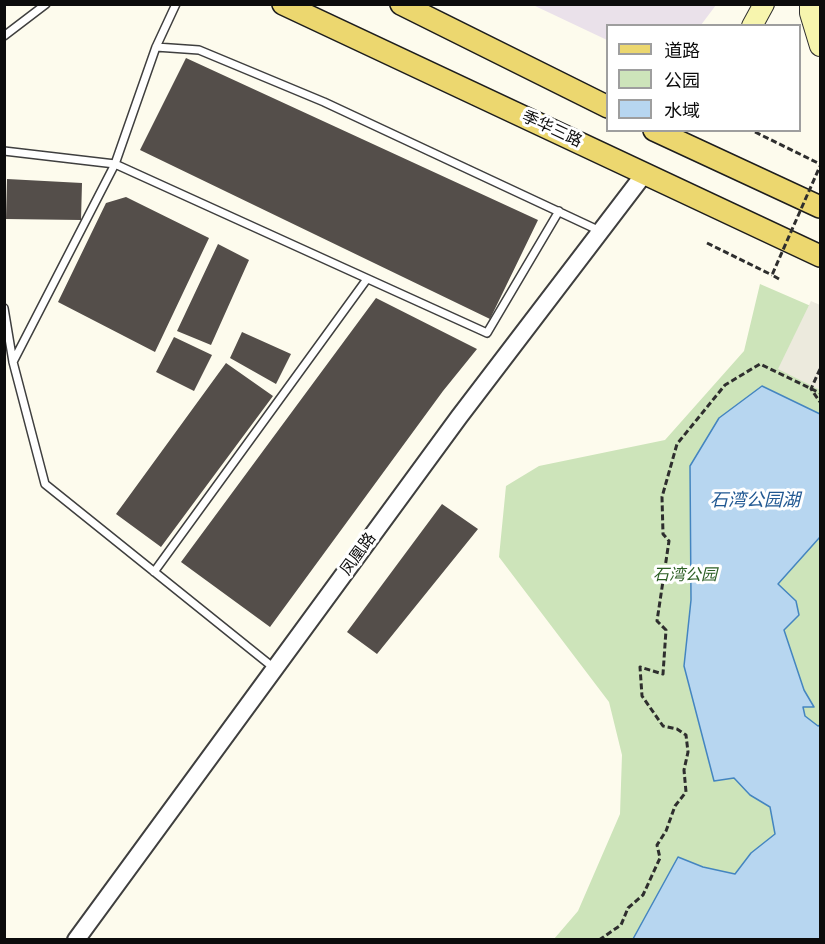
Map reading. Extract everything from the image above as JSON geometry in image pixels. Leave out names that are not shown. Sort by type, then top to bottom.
[{"type":"main road","name":"季华三路","points":[[283,4],[820,256]]},
{"type":"main road","points":[[401,4],[606,106]]},
{"type":"main road","points":[[753,24],[764,4]]},
{"type":"main road","points":[[810,4],[810,13],[820,46]]},
{"type":"main road","points":[[667,133],[820,207]]},
{"type":"street","name":"凤凰路","points":[[76,939],[459,417],[645,172]]},
{"type":"lane","points":[[4,36],[46,4]]},
{"type":"lane","points":[[13,362],[115,164],[156,47],[176,4]]},
{"type":"lane","points":[[156,47],[199,50],[209,54],[324,102],[601,231]]},
{"type":"lane","points":[[4,152],[115,164],[487,333],[559,211]]},
{"type":"lane","points":[[154,572],[367,279]]},
{"type":"lane","points":[[4,308],[13,362],[45,484],[274,669]]},
{"type":"path","points":[[755,132],[820,165],[772,275]]},
{"type":"path","points":[[707,243],[779,279]]},
{"type":"path","points":[[598,939],[621,925],[628,908],[643,895],[660,858],[657,845],[666,831],[675,806],[686,792],[684,770],[688,752],[686,735],[676,729],[663,726],[642,696],[640,667],[663,674],[666,630],[657,621],[669,541],[663,534],[662,497],[676,444],[725,385],[760,364],[820,393]]},
{"type":"path","points":[[811,389],[820,369]]},
{"type":"path","points":[[811,389],[820,402]]},
{"type":"shaded area","points":[[533,5],[716,5],[702,24],[606,24],[606,40]]},
{"type":"shaded area","points":[[811,301],[820,305],[820,390],[778,369]]},
{"type":"green space","name":"石湾公园","points":[[760,284],[820,310],[820,939],[554,939],[578,911],[620,814],[622,755],[609,702],[499,557],[506,486],[539,466],[665,440],[744,351]]},
{"type":"water","name":"石湾公园湖","points":[[762,386],[820,414],[820,537],[778,584],[796,601],[799,615],[784,630],[804,690],[814,707],[803,707],[805,716],[818,726],[820,725],[820,939],[633,939],[678,857],[703,867],[735,874],[751,853],[775,834],[770,807],[750,795],[734,778],[714,781],[684,666],[691,600],[690,466],[719,418]]},
{"type":"building","points":[[186,58],[538,220],[490,319],[140,150]]},
{"type":"building","points":[[7,179],[82,183],[81,220],[6,219]]},
{"type":"building","points":[[126,197],[209,238],[155,352],[58,302],[106,203]]},
{"type":"building","points":[[218,244],[249,260],[211,345],[177,331]]},
{"type":"building","points":[[376,298],[477,349],[443,391],[270,627],[181,562]]},
{"type":"building","points":[[242,332],[291,354],[276,384],[230,358]]},
{"type":"building","points":[[174,337],[212,355],[194,391],[156,372]]},
{"type":"building","points":[[226,363],[273,396],[161,547],[116,514]]},
{"type":"building","points":[[442,504],[478,529],[377,654],[347,632]]}]
